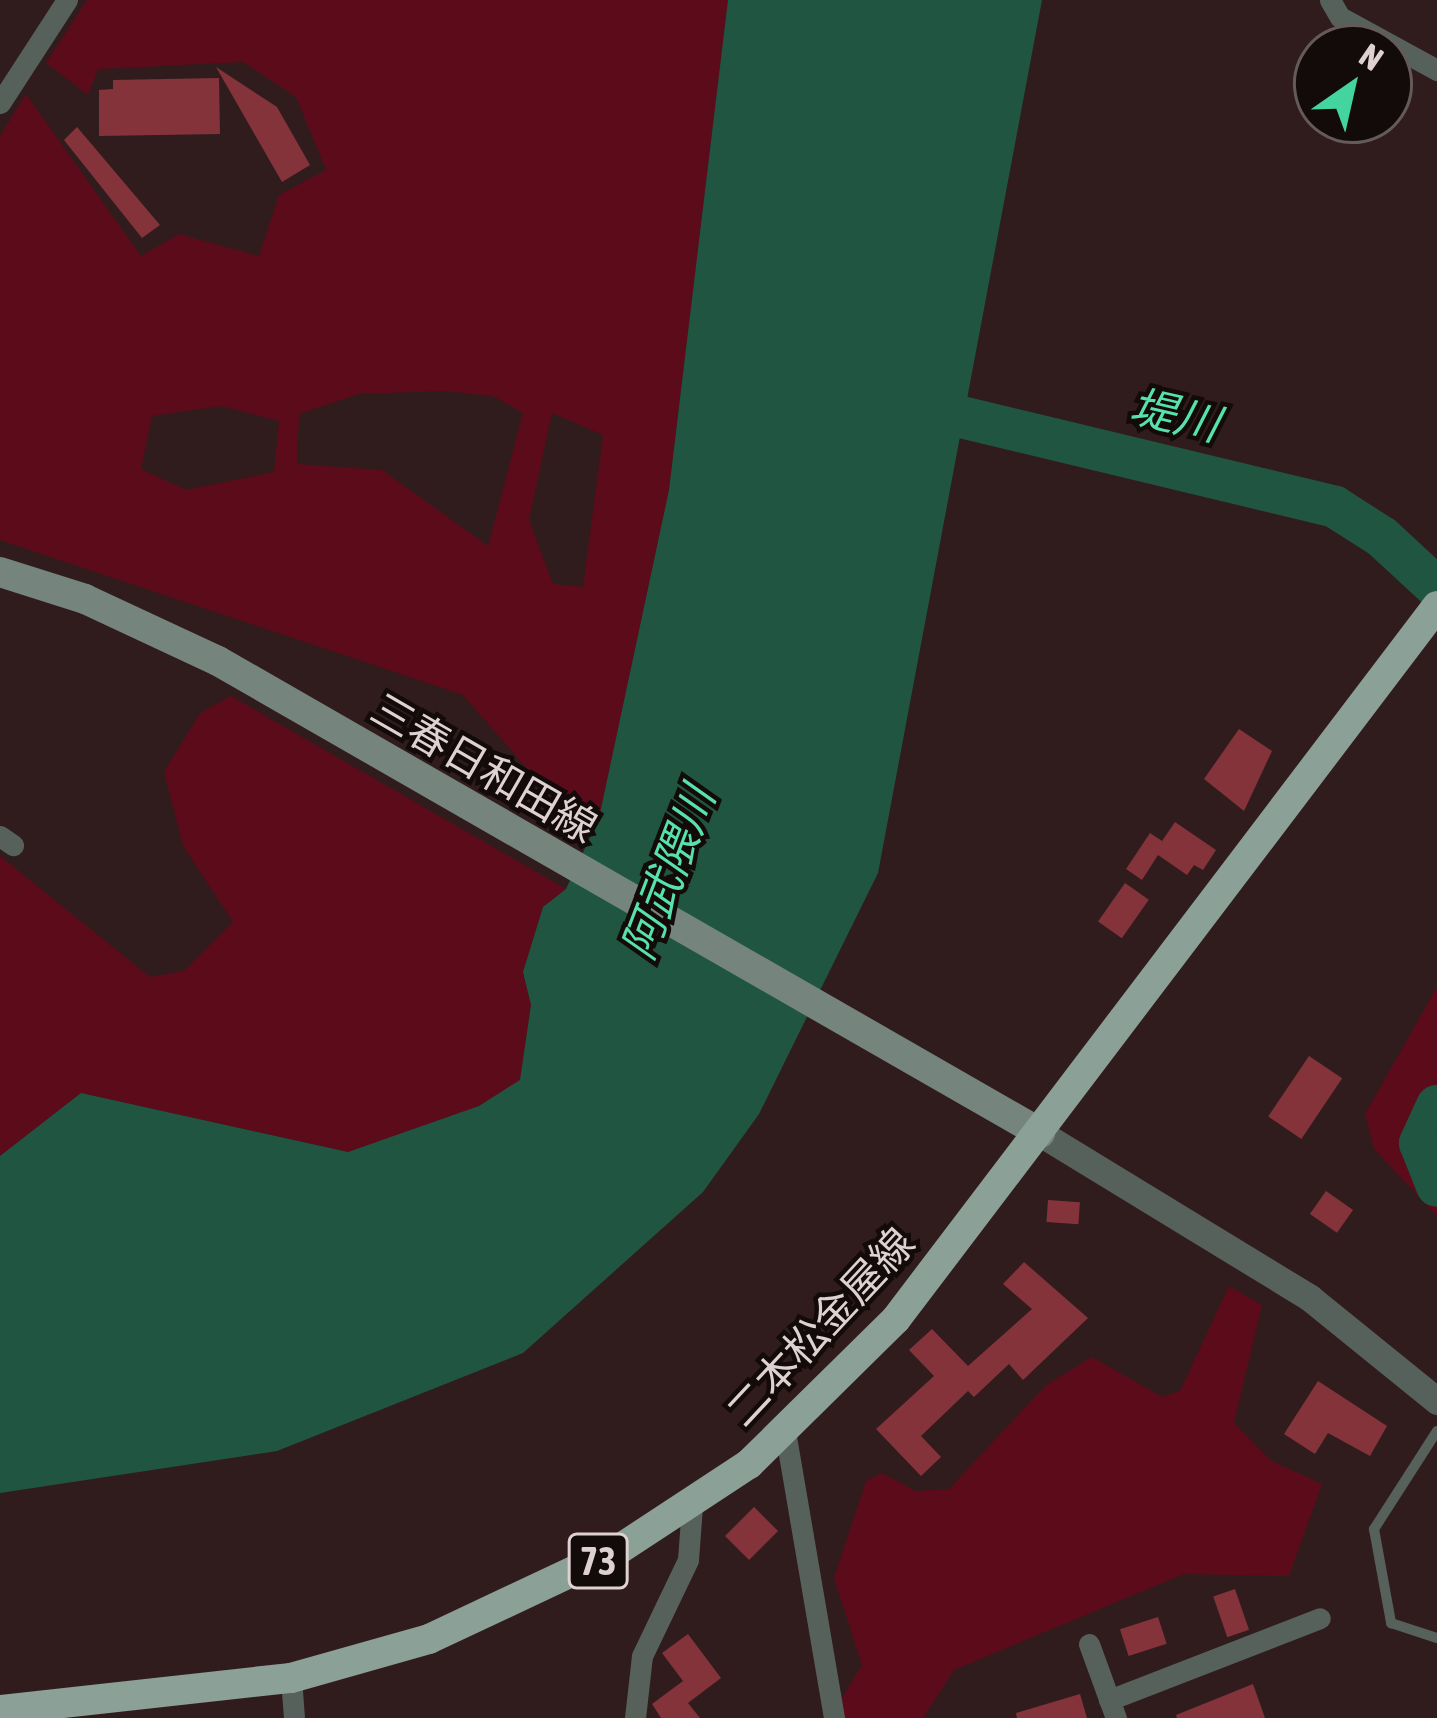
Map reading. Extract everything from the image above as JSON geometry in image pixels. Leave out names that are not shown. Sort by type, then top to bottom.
[{"type":"main road","name":"三春日和田線","points":[[0,572],[85,599],[218,661],[1040,1133]]},
{"type":"main road","name":"二本松金屋線","points":[[18,1712],[291,1678],[429,1639],[524,1598],[692,1506],[785,1431],[896,1319],[1431,615]]},
{"type":"street","points":[[0,104],[67,0]]},
{"type":"street","points":[[1330,0],[1340,17],[1437,70]]},
{"type":"street","points":[[1040,1133],[1310,1298],[1437,1401]]},
{"type":"street","points":[[785,1431],[834,1718]]},
{"type":"street","points":[[635,1718],[642,1656],[688,1560],[692,1506]]},
{"type":"street","points":[[1089,1644],[1113,1709],[1320,1618]]},
{"type":"street","points":[[291,1678],[294,1718]]},
{"type":"lane","points":[[1437,1431],[1374,1529],[1391,1624],[1437,1637]]},
{"type":"shaded area","points":[[87,0],[728,0],[669,490],[599,818],[563,810],[463,695],[0,540],[0,136],[26,94],[141,256],[179,234],[259,256],[279,195],[326,170],[296,97],[243,62],[98,69],[88,95],[46,63]],"holes":[[[444,391],[493,396],[523,413],[488,546],[382,470],[297,464],[299,414],[359,394]],[[222,406],[279,421],[274,472],[186,490],[141,469],[152,416]],[[552,413],[603,435],[583,587],[553,584],[529,520]]]},
{"type":"shaded area","points":[[231,696],[566,889],[543,907],[523,972],[531,1004],[520,1081],[479,1106],[348,1152],[81,1093],[0,1156],[0,856],[150,977],[184,971],[233,922],[183,846],[164,772],[200,713]]},
{"type":"shaded area","points":[[1437,987],[1437,1216],[1374,1149],[1365,1114]]},
{"type":"shaded area","points":[[1229,1286],[1262,1305],[1234,1423],[1270,1460],[1322,1484],[1289,1576],[1184,1574],[954,1670],[923,1718],[830,1718],[862,1665],[834,1578],[866,1481],[882,1473],[916,1491],[949,1489],[1046,1385],[1092,1357],[1162,1397],[1180,1391]]},
{"type":"water","name":"阿武隈川","points":[[728,0],[1042,0],[878,873],[759,1114],[703,1192],[523,1353],[277,1451],[0,1493],[0,1156],[81,1093],[348,1152],[479,1106],[520,1080],[531,1005],[523,972],[543,907],[566,889],[599,818],[669,490]]},
{"type":"building","points":[[216,67],[277,107],[310,165],[282,182]]},
{"type":"building","points":[[219,78],[220,134],[99,136],[99,90],[113,89],[113,80]]},
{"type":"building","points":[[77,127],[160,225],[142,238],[64,140]]},
{"type":"building","points":[[1239,729],[1272,751],[1244,811],[1204,779]]},
{"type":"building","points":[[1175,822],[1216,850],[1203,870],[1194,865],[1187,875],[1158,855],[1142,880],[1126,869],[1150,833],[1162,841]]},
{"type":"building","points":[[1125,883],[1149,900],[1122,938],[1098,922]]},
{"type":"building","points":[[1309,1056],[1342,1078],[1301,1139],[1268,1117]]},
{"type":"building","points":[[1326,1191],[1353,1210],[1337,1233],[1310,1214]]},
{"type":"building","points":[[1048,1200],[1080,1202],[1078,1224],[1046,1222]]},
{"type":"building","points":[[1024,1262],[1088,1318],[1023,1380],[1009,1364],[974,1397],[968,1391],[921,1436],[941,1457],[921,1476],[876,1429],[934,1376],[909,1350],[932,1329],[968,1366],[1032,1309],[1003,1284]]},
{"type":"building","points":[[1318,1381],[1387,1426],[1370,1456],[1328,1433],[1315,1454],[1284,1434]]},
{"type":"building","points":[[754,1507],[778,1531],[749,1560],[725,1536]]},
{"type":"building","points":[[1235,1589],[1249,1630],[1227,1637],[1213,1596]]},
{"type":"building","points":[[1158,1617],[1167,1644],[1129,1656],[1120,1629]]},
{"type":"building","points":[[688,1634],[721,1678],[688,1703],[700,1718],[661,1718],[652,1704],[683,1681],[662,1653]]},
{"type":"building","points":[[1253,1684],[1265,1718],[1177,1718],[1176,1715]]},
{"type":"building","points":[[1080,1694],[1087,1718],[1017,1718],[1016,1713]]},
{"type":"waterway","name":"堤川","points":[[911,405],[1335,507],[1382,537],[1437,588]]},
{"type":"waterway","name":"堤川","points":[[1437,1106],[1420,1143],[1437,1186]]}]
